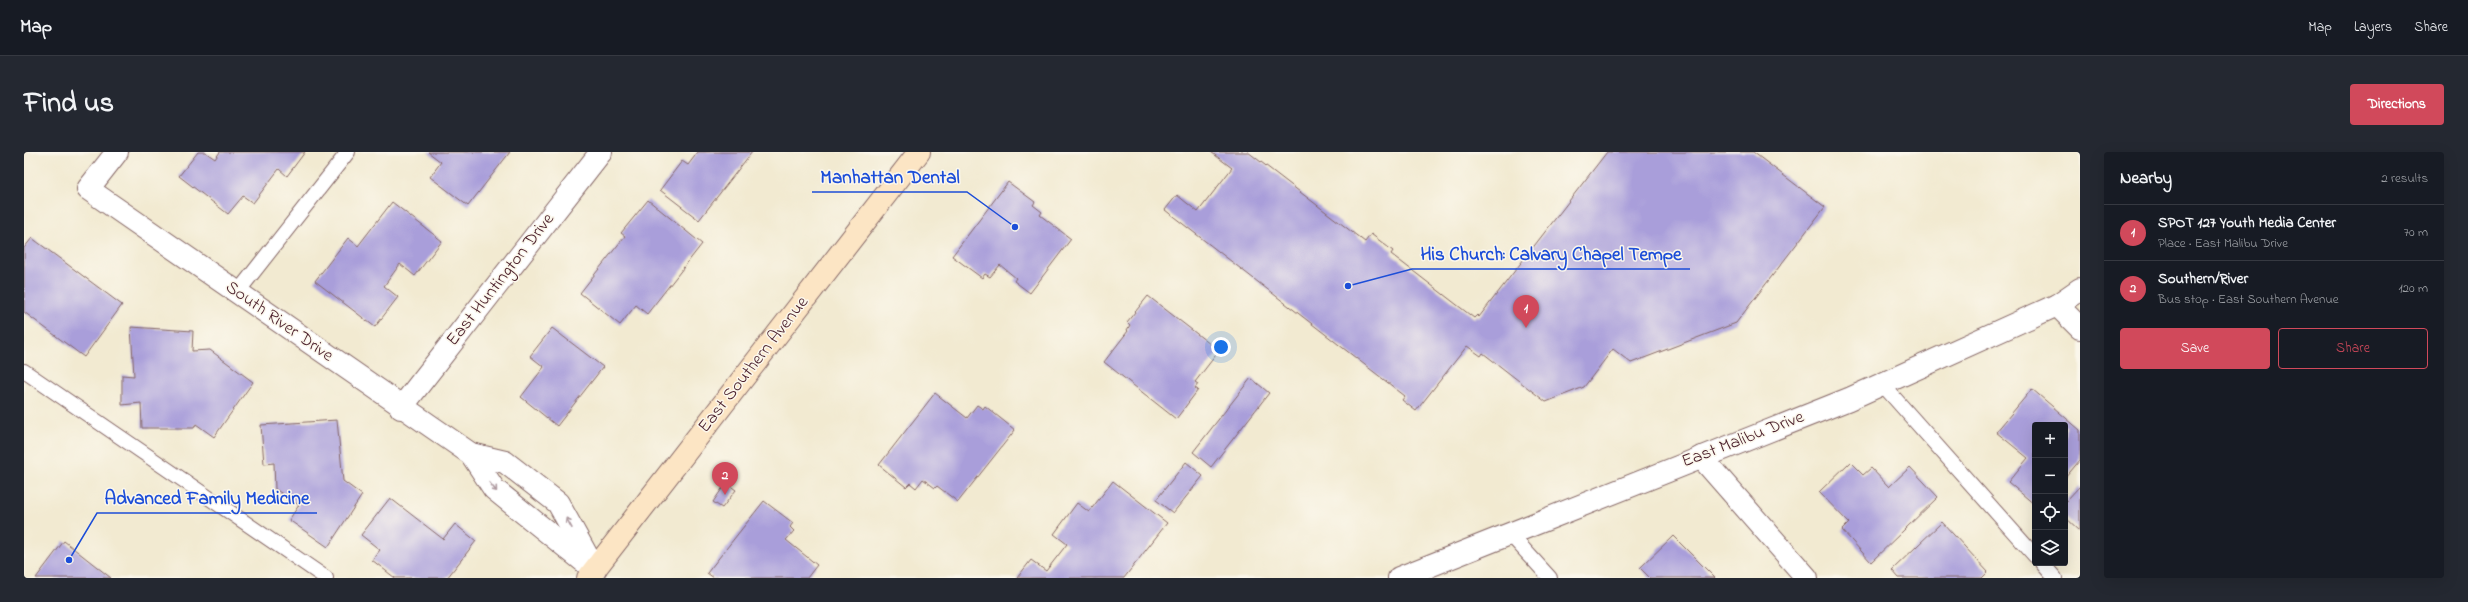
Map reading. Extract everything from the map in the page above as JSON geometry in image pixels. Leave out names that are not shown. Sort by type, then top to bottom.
[{"type":"main road","name":"East Southern Avenue","points":[[596,575],[919,152]]},
{"type":"street","name":"South River Drive","points":[[117,152],[88,189],[401,408],[471,454],[505,462],[558,503],[596,575]]},
{"type":"street","name":"East Huntington Drive","points":[[401,408],[601,152]]},
{"type":"street","name":"East Malibu Drive","points":[[1399,578],[1882,384],[2057,305],[2080,289]]},
{"type":"street","points":[[2057,305],[2080,328]]},
{"type":"street","name":"South River Drive","points":[[471,454],[494,489],[596,575]]},
{"type":"street","points":[[1701,457],[1808,578]]},
{"type":"lane","points":[[236,293],[348,152]]},
{"type":"lane","points":[[24,371],[326,578]]},
{"type":"lane","points":[[1882,384],[2032,553]]},
{"type":"lane","points":[[1509,533],[1550,578]]},
{"type":"lane","points":[[2045,566],[2055,578]]},
{"type":"building","points":[[198,152],[205,152],[215,159],[220,152],[305,152],[287,176],[279,169],[253,203],[243,196],[228,214],[179,176]]},
{"type":"building","points":[[428,152],[510,152],[468,206],[430,177],[441,162]]},
{"type":"building","points":[[698,152],[752,152],[699,220],[660,190],[682,161],[688,165]]},
{"type":"building","points":[[1211,152],[1248,152],[1365,242],[1371,234],[1393,251],[1391,254],[1474,318],[1477,315],[1479,317],[1607,152],[1753,152],[1825,207],[1736,323],[1631,363],[1613,349],[1584,387],[1546,402],[1483,353],[1481,356],[1467,346],[1416,411],[1402,400],[1405,396],[1165,210],[1177,195],[1198,212],[1232,168]]},
{"type":"building","points":[[1008,182],[1035,202],[1033,205],[1042,212],[1040,215],[1071,239],[1030,293],[1014,281],[1016,278],[1000,265],[990,277],[985,274],[982,278],[952,256]]},
{"type":"building","points":[[648,200],[702,244],[647,314],[636,305],[620,325],[580,293],[625,236],[621,233]]},
{"type":"building","points":[[392,202],[442,241],[415,276],[400,264],[384,286],[398,297],[375,327],[315,281],[348,238],[358,246]]},
{"type":"building","points":[[32,238],[122,305],[84,357],[24,312],[24,248]]},
{"type":"building","points":[[1148,296],[1219,351],[1195,382],[1198,384],[1195,388],[1198,390],[1176,419],[1104,362],[1128,331],[1127,330],[1130,325],[1127,322]]},
{"type":"building","points":[[131,327],[193,331],[192,351],[210,350],[253,382],[214,437],[196,424],[194,428],[142,428],[141,403],[122,405],[122,375],[134,376]]},
{"type":"building","points":[[552,328],[603,367],[557,426],[521,397],[544,367],[530,356]]},
{"type":"building","points":[[1251,378],[1269,393],[1211,467],[1193,452]]},
{"type":"building","points":[[2032,389],[2080,430],[2080,460],[2068,474],[2068,422],[2032,422],[2032,502],[2008,482],[2028,458],[1996,432]]},
{"type":"building","points":[[935,393],[967,418],[977,405],[983,409],[985,406],[1015,430],[958,502],[937,486],[935,488],[923,479],[916,488],[910,483],[906,487],[879,465]]},
{"type":"building","points":[[337,420],[343,481],[362,495],[328,547],[289,520],[299,505],[275,489],[274,463],[264,464],[261,425]]},
{"type":"building","points":[[1186,462],[1203,476],[1173,513],[1156,500]]},
{"type":"building","points":[[1850,462],[1863,475],[1871,468],[1889,487],[1910,467],[1938,497],[1871,562],[1842,530],[1849,523],[1819,492]]},
{"type":"building","points":[[1113,481],[1167,523],[1124,578],[1017,578],[1031,560],[1046,571],[1067,544],[1054,534],[1077,503],[1089,512]]},
{"type":"building","points":[[726,483],[736,490],[722,508],[713,502]]},
{"type":"building","points":[[2080,486],[2080,531],[2068,520],[2068,499]]},
{"type":"building","points":[[390,498],[443,539],[455,524],[476,541],[447,578],[395,578],[372,560],[380,550],[361,535]]},
{"type":"building","points":[[764,501],[793,523],[790,527],[794,531],[786,540],[817,565],[807,578],[714,578],[707,573]]},
{"type":"building","points":[[1942,522],[1988,572],[1982,578],[1899,578],[1892,570]]},
{"type":"building","points":[[1673,536],[1715,578],[1650,578],[1640,568]]},
{"type":"building","points":[[64,541],[111,578],[36,578]]},
{"type":"place","name":"Manhattan Dental","points":[[1015,227]]},
{"type":"place","name":"His Church: Calvary Chapel Tempe","points":[[1348,286]]},
{"type":"place","name":"SPOT 127 Youth Media Center","points":[[1526,328]]},
{"type":"place","name":"Southern/River","points":[[725,495]]},
{"type":"place","name":"Advanced Family Medicine","points":[[69,560]]}]
